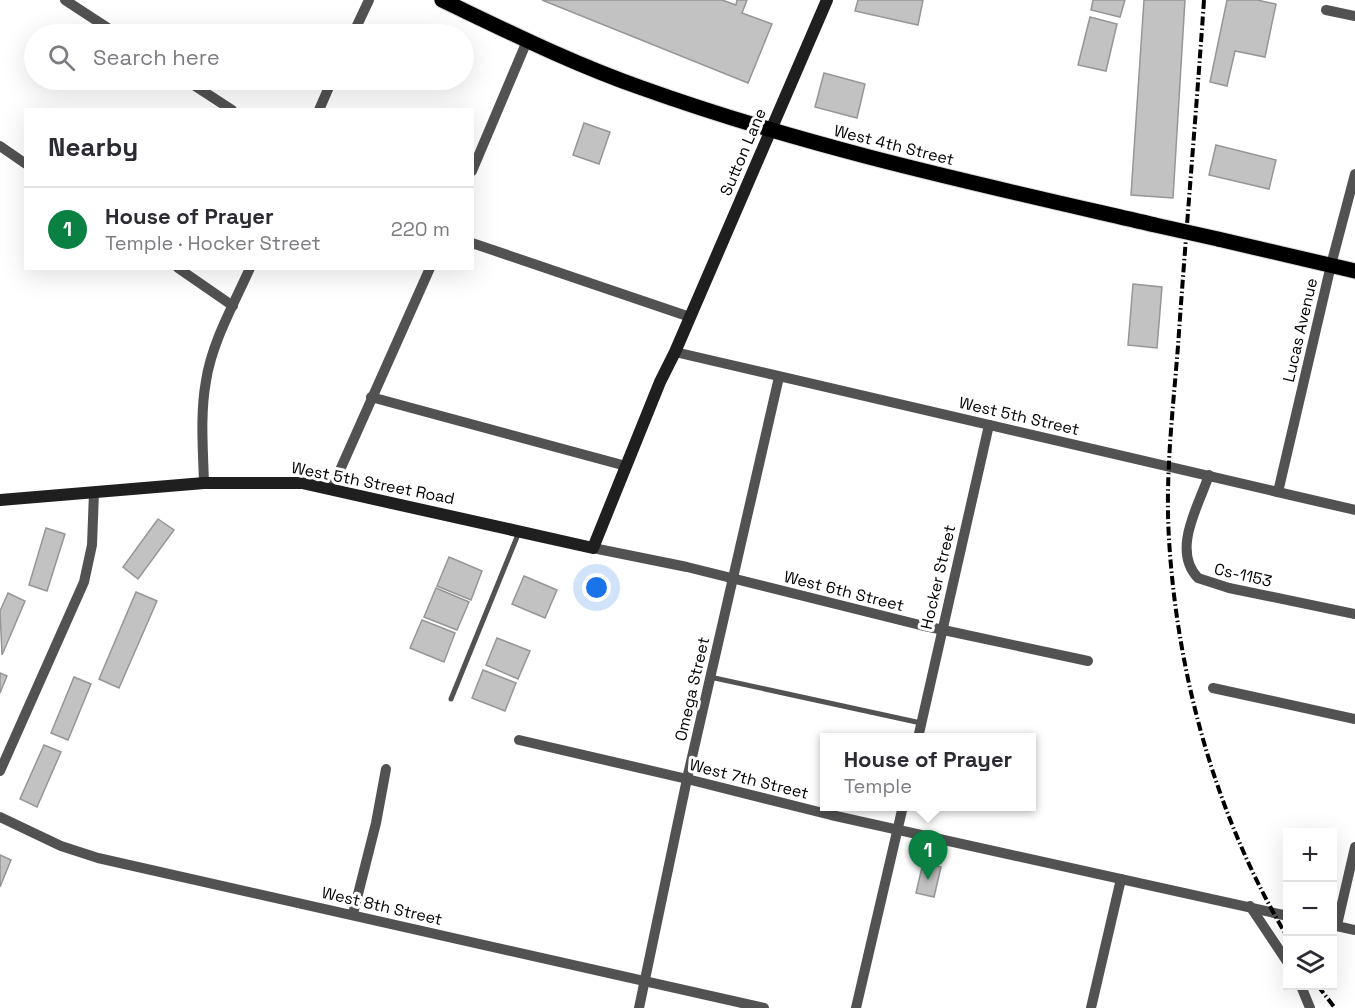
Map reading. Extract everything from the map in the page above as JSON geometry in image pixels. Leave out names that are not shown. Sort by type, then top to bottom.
[{"type":"main road","name":"West 4th Street","points":[[442,0],[527,40],[639,87],[770,131],[933,174],[1355,271]]},
{"type":"street","points":[[64,0],[101,24]]},
{"type":"street","points":[[357,24],[368,0]]},
{"type":"street","name":"Sutton Lane","points":[[675,352],[827,0]]},
{"type":"street","points":[[1326,10],[1355,16]]},
{"type":"street","points":[[474,166],[527,40]]},
{"type":"street","points":[[201,90],[229,108]]},
{"type":"street","points":[[320,108],[328,90]]},
{"type":"street","points":[[0,146],[24,163]]},
{"type":"street","name":"Lucas Avenue","points":[[1278,492],[1330,265],[1355,174]]},
{"type":"street","points":[[474,244],[690,317]]},
{"type":"street","points":[[181,270],[233,306]]},
{"type":"street","points":[[204,483],[203,414],[206,380],[217,344],[249,270]]},
{"type":"street","points":[[332,488],[429,270]]},
{"type":"street","points":[[593,548],[660,382],[675,352]]},
{"type":"street","name":"West 5th Street","points":[[675,352],[1355,510]]},
{"type":"street","name":"Omega Street","points":[[639,1008],[687,778],[779,377]]},
{"type":"street","points":[[371,398],[626,466]]},
{"type":"street","name":"Hocker Street","points":[[919,733],[989,424]]},
{"type":"street","name":"Cs-1153","points":[[1209,475],[1187,538],[1188,561],[1198,578],[1229,588],[1355,614]]},
{"type":"street","name":"West 5th Street Road","points":[[0,500],[204,483],[278,481],[332,488],[593,548]]},
{"type":"street","points":[[0,771],[84,582],[92,545],[94,492]]},
{"type":"street","name":"West 6th Street","points":[[593,548],[687,567],[733,580],[1088,662]]},
{"type":"street","points":[[1213,688],[1355,719]]},
{"type":"street","name":"West 7th Street","points":[[519,740],[687,778],[831,815],[1283,915]]},
{"type":"street","points":[[353,914],[376,823],[386,769]]},
{"type":"street","points":[[856,1008],[902,811]]},
{"type":"street","name":"West 8th Street","points":[[0,818],[61,846],[98,858],[764,1008]]},
{"type":"street","points":[[1337,917],[1355,847]]},
{"type":"street","points":[[1091,1008],[1121,879]]},
{"type":"street","points":[[1250,906],[1283,957]]},
{"type":"street","points":[[1337,926],[1355,930]]},
{"type":"street","points":[[1303,990],[1310,1008]]},
{"type":"lane","points":[[451,699],[520,531]]},
{"type":"lane","points":[[710,677],[921,723]]},
{"type":"building","points":[[542,0],[722,0],[736,5],[737,0],[747,0],[742,13],[772,24],[748,83]]},
{"type":"building","points":[[858,0],[923,0],[918,25],[855,11]]},
{"type":"building","points":[[1093,0],[1125,0],[1120,17],[1091,10]]},
{"type":"building","points":[[1144,0],[1185,0],[1173,198],[1131,195]]},
{"type":"building","points":[[1227,0],[1257,0],[1276,4],[1265,57],[1235,51],[1227,86],[1210,82]]},
{"type":"building","points":[[1090,17],[1117,24],[1106,71],[1078,65]]},
{"type":"building","points":[[824,73],[865,84],[857,118],[815,107]]},
{"type":"building","points":[[584,123],[610,132],[599,164],[573,155]]},
{"type":"building","points":[[1216,145],[1276,160],[1269,189],[1209,175]]},
{"type":"building","points":[[1133,284],[1162,287],[1157,348],[1128,345]]},
{"type":"building","points":[[158,519],[174,530],[138,579],[123,567]]},
{"type":"building","points":[[46,528],[65,534],[47,591],[29,585]]},
{"type":"building","points":[[449,557],[482,571],[471,600],[437,586]]},
{"type":"building","points":[[524,576],[557,590],[545,618],[512,604]]},
{"type":"building","points":[[436,588],[469,602],[457,630],[424,617]]},
{"type":"building","points":[[136,592],[157,601],[119,688],[99,679]]},
{"type":"building","points":[[8,593],[25,601],[2,655],[0,611]]},
{"type":"building","points":[[422,620],[455,633],[444,662],[410,648]]},
{"type":"building","points":[[497,638],[530,651],[518,679],[486,665]]},
{"type":"building","points":[[483,670],[516,683],[505,711],[472,698]]},
{"type":"building","points":[[0,673],[7,676],[0,693]]},
{"type":"building","points":[[74,677],[91,684],[68,740],[51,733]]},
{"type":"building","points":[[44,745],[61,752],[37,807],[20,799]]},
{"type":"building","points":[[0,855],[11,860],[0,887]]},
{"type":"building","points":[[923,863],[941,867],[934,897],[916,893]]},
{"type":"railway","points":[[1204,0],[1169,467],[1168,515],[1173,591],[1191,694],[1221,796],[1263,893],[1287,936]]},
{"type":"railway","points":[[1321,990],[1335,1008]]},
{"type":"place","name":"House of Prayer","points":[[928,880]]}]
